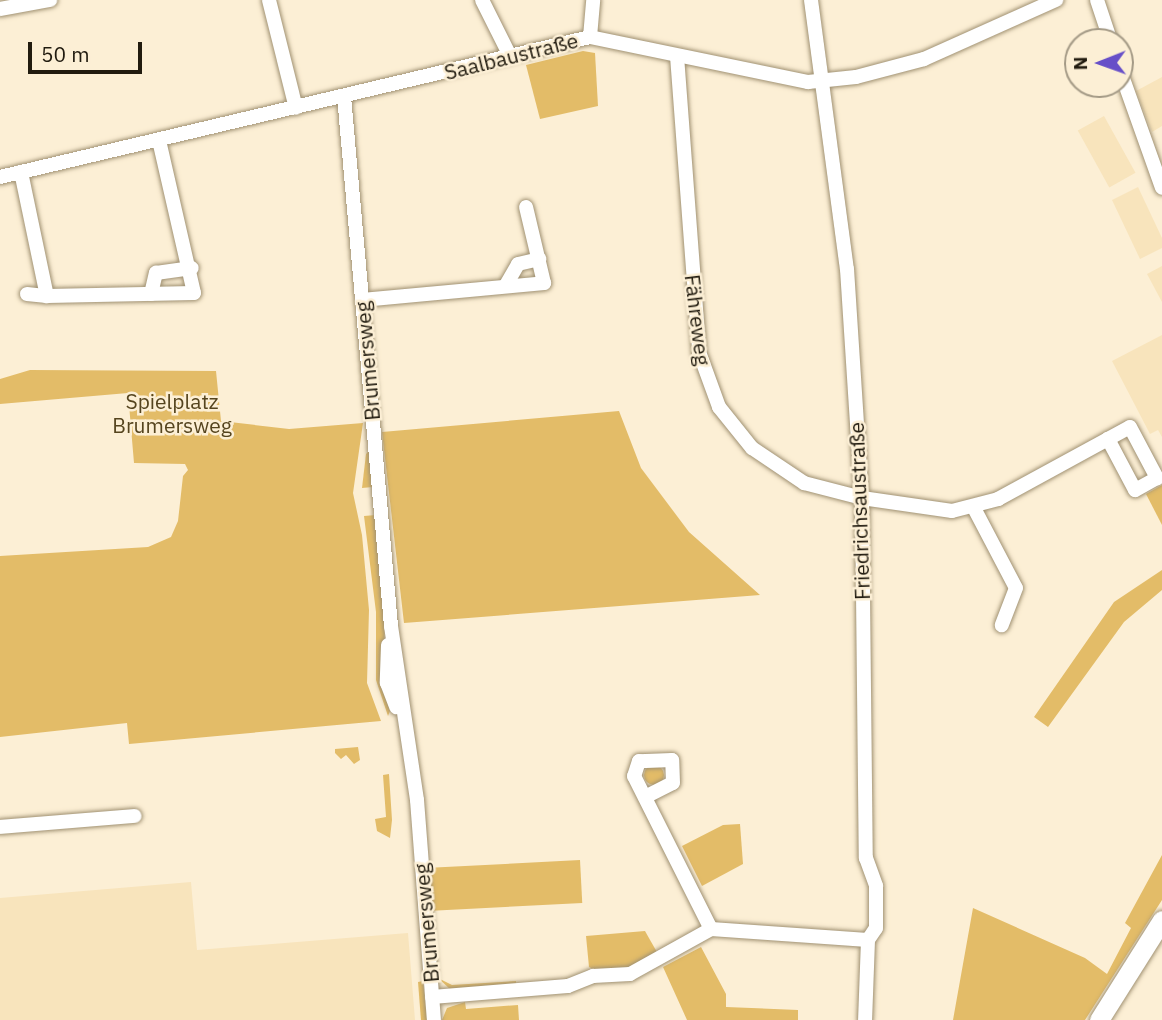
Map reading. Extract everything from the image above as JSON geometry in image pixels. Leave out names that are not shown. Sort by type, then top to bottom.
[{"type":"street","points":[[0,9],[50,0]]},
{"type":"street","points":[[269,0],[296,108]]},
{"type":"street","points":[[482,0],[510,56]]},
{"type":"street","points":[[590,37],[593,0]]},
{"type":"street","name":"Friedrichsaustraße","points":[[811,0],[847,269],[862,498],[866,858],[876,886],[876,928],[868,940],[865,1020]]},
{"type":"street","name":"Saalbaustraße","points":[[0,177],[590,37],[677,56],[824,82],[924,59],[1056,0]]},
{"type":"street","points":[[1097,0],[1106,28]]},
{"type":"street","name":"Fähreweg","points":[[677,56],[694,308],[708,386],[752,448],[804,482],[862,498],[952,510],[974,508]]},
{"type":"street","name":"Brumersweg","points":[[344,96],[391,626],[387,683],[404,724],[417,800],[434,1020]]},
{"type":"street","points":[[1130,98],[1162,188]]},
{"type":"street","points":[[27,294],[47,296],[194,293],[192,268],[159,140]]},
{"type":"street","points":[[21,172],[47,296]]},
{"type":"street","points":[[362,300],[544,283],[526,207]]},
{"type":"street","points":[[506,285],[517,264],[539,259]]},
{"type":"street","points":[[150,294],[151,280],[156,273],[192,268]]},
{"type":"street","points":[[1002,625],[1016,588],[974,508],[1108,439]]},
{"type":"street","points":[[645,797],[711,929],[868,940]]},
{"type":"street","points":[[0,827],[135,816]]},
{"type":"street","points":[[1099,1020],[1162,920]]},
{"type":"street","name":"Brumersweg","points":[[432,997],[568,986],[593,976],[630,974],[711,929]]},
{"type":"shaded area","points":[[1162,77],[1162,126],[1152,132],[1136,91]]},
{"type":"shaded area","points":[[1104,116],[1136,173],[1109,187],[1078,131]]},
{"type":"shaded area","points":[[1138,187],[1162,238],[1162,248],[1140,259],[1112,200]]},
{"type":"shaded area","points":[[1162,266],[1162,302],[1147,274]]},
{"type":"shaded area","points":[[1162,335],[1162,437],[1158,430],[1150,434],[1112,361]]},
{"type":"shaded area","points":[[191,882],[197,950],[408,933],[415,1020],[0,1020],[0,898]]},
{"type":"green space","points":[[583,51],[595,53],[598,106],[540,119],[526,65]]},
{"type":"green space","name":"Spielplatz Brumersweg","points":[[30,370],[216,371],[221,421],[289,429],[363,423],[353,493],[362,535],[369,610],[367,683],[381,721],[129,744],[127,723],[0,737],[0,556],[148,547],[171,537],[178,521],[183,476],[188,470],[185,464],[134,463],[128,393],[0,404],[0,379]]},
{"type":"green space","points":[[619,411],[641,468],[689,532],[760,595],[404,623],[382,432]]},
{"type":"green space","points":[[369,451],[373,487],[362,488],[366,454]]},
{"type":"green space","points":[[1162,485],[1162,525],[1146,494]]},
{"type":"green space","points":[[376,515],[385,628],[381,680],[390,711],[388,716],[376,680],[376,612],[364,516]]},
{"type":"green space","points":[[1162,570],[1162,590],[1124,622],[1048,727],[1034,717],[1114,602]]},
{"type":"green space","points":[[358,747],[360,760],[354,764],[346,755],[341,759],[335,753],[335,749]]},
{"type":"green space","points":[[654,765],[661,768],[664,775],[661,782],[654,785],[647,782],[644,775],[647,768]]},
{"type":"green space","points":[[389,774],[392,820],[390,838],[377,831],[375,819],[386,817],[383,775]]},
{"type":"green space","points":[[740,824],[743,864],[702,886],[682,846],[723,825]]},
{"type":"green space","points":[[1162,855],[1162,900],[1085,1020],[953,1020],[973,908],[1085,958],[1107,974],[1131,928],[1125,923]]},
{"type":"green space","points":[[580,860],[582,903],[432,911],[430,868]]},
{"type":"green space","points":[[645,931],[658,954],[632,968],[597,971],[589,967],[586,936]]},
{"type":"green space","points":[[701,947],[726,994],[726,1007],[798,1010],[798,1020],[687,1020],[663,967]]},
{"type":"green space","points":[[438,978],[452,985],[516,981],[516,985],[451,990]]},
{"type":"green space","points":[[423,981],[427,1020],[421,1020],[418,982]]},
{"type":"green space","points":[[465,1002],[466,1009],[518,1005],[519,1020],[442,1020],[447,1008]]}]
